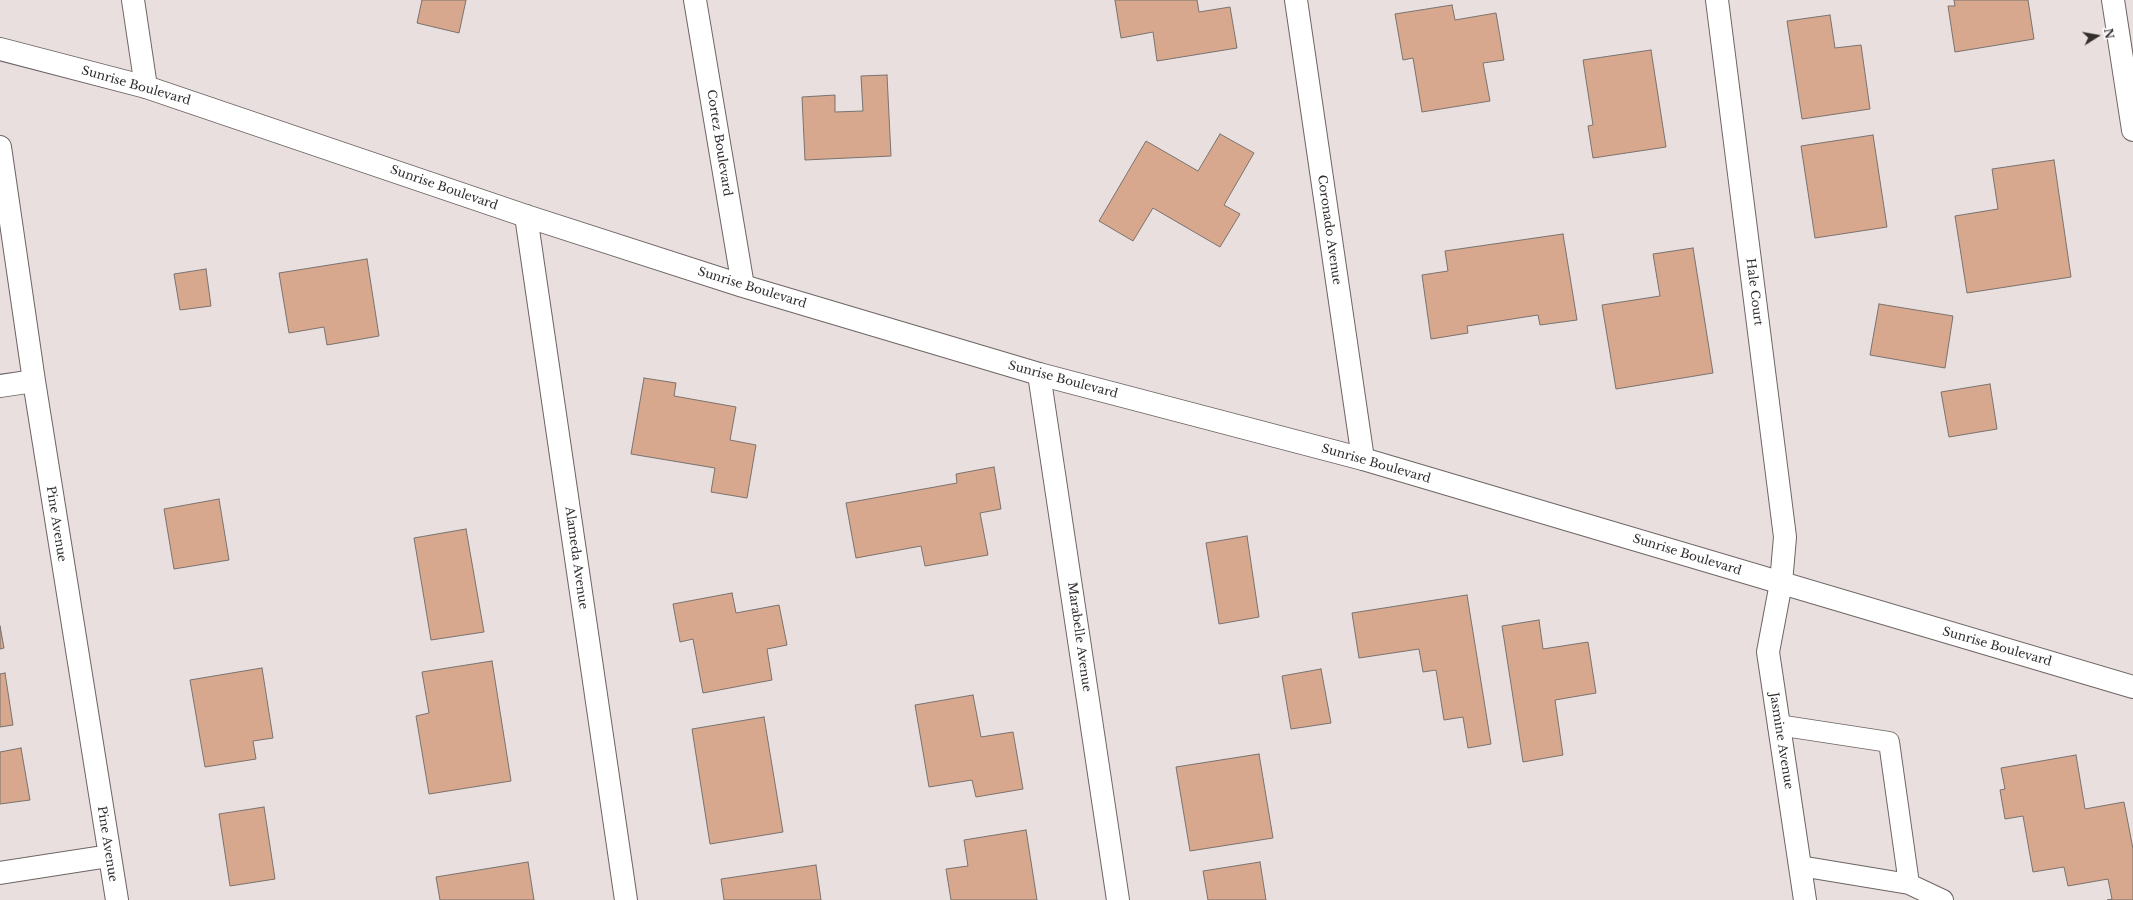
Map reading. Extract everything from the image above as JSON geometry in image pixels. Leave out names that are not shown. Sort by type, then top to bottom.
[{"type":"street","points":[[133,0],[146,87]]},
{"type":"street","name":"Cortez Boulevard","points":[[695,0],[743,286]]},
{"type":"street","name":"Coronado Avenue","points":[[1296,0],[1363,459]]},
{"type":"street","name":"Hale Court","points":[[1717,0],[1785,537],[1781,583]]},
{"type":"street","points":[[2113,0],[2133,130]]},
{"type":"street","name":"Sunrise Boulevard","points":[[0,49],[146,87],[526,216],[743,286],[1040,374],[1363,459],[2133,687]]},
{"type":"street","name":"Pine Avenue","points":[[0,148],[34,381],[117,900]]},
{"type":"street","name":"Alameda Avenue","points":[[526,216],[626,900]]},
{"type":"street","name":"Marabelle Avenue","points":[[1040,374],[1118,900]]},
{"type":"street","points":[[0,386],[34,381]]},
{"type":"street","name":"Jasmine Avenue","points":[[1781,583],[1768,652],[1805,900]]},
{"type":"street","points":[[0,873],[109,856]]},
{"type":"lane","points":[[1778,725],[1890,742],[1909,884]]},
{"type":"lane","points":[[1800,866],[1909,884],[1943,900]]},
{"type":"building","points":[[422,0],[466,0],[459,33],[417,23]]},
{"type":"building","points":[[1115,0],[1197,0],[1199,12],[1230,7],[1237,48],[1157,61],[1153,32],[1121,38]]},
{"type":"building","points":[[1954,0],[2028,0],[2034,39],[1955,52],[1948,6],[1955,6]]},
{"type":"building","points":[[1452,5],[1455,20],[1496,13],[1504,60],[1483,63],[1490,101],[1422,112],[1413,58],[1403,60],[1395,14]]},
{"type":"building","points":[[1830,15],[1835,48],[1861,45],[1870,109],[1802,119],[1787,21]]},
{"type":"building","points":[[1651,50],[1666,147],[1593,158],[1588,126],[1593,125],[1583,60]]},
{"type":"building","points":[[887,75],[891,156],[805,160],[802,97],[835,95],[835,112],[863,111],[861,76]]},
{"type":"building","points":[[1220,134],[1254,153],[1224,205],[1240,214],[1220,247],[1153,208],[1133,241],[1099,221],[1146,141],[1198,171]]},
{"type":"building","points":[[1873,135],[1887,227],[1815,238],[1801,146]]},
{"type":"building","points":[[2054,160],[2071,277],[1967,293],[1955,216],[1998,209],[1992,169]]},
{"type":"building","points":[[1563,234],[1577,320],[1540,325],[1538,315],[1467,326],[1468,333],[1431,339],[1422,275],[1448,271],[1445,251]]},
{"type":"building","points":[[1693,248],[1713,373],[1616,389],[1602,305],[1660,296],[1653,254]]},
{"type":"building","points":[[367,259],[379,336],[327,345],[324,327],[289,333],[279,273]]},
{"type":"building","points":[[206,269],[211,306],[180,310],[174,274]]},
{"type":"building","points":[[1879,304],[1953,316],[1945,368],[1870,355]]},
{"type":"building","points":[[644,378],[676,383],[674,396],[736,407],[730,440],[756,445],[747,498],[711,492],[715,468],[631,454]]},
{"type":"building","points":[[1990,384],[1997,429],[1949,437],[1941,392]]},
{"type":"building","points":[[994,467],[1001,509],[980,513],[988,555],[925,566],[921,546],[856,558],[846,503],[957,483],[956,474]]},
{"type":"building","points":[[219,499],[229,560],[174,569],[164,509]]},
{"type":"building","points":[[466,529],[484,632],[431,640],[414,538]]},
{"type":"building","points":[[1247,536],[1259,617],[1219,624],[1206,543]]},
{"type":"building","points":[[732,593],[736,613],[779,605],[787,645],[767,649],[772,680],[703,693],[693,639],[680,642],[673,604]]},
{"type":"building","points":[[1467,595],[1491,744],[1468,748],[1463,717],[1444,720],[1436,670],[1423,672],[1419,649],[1359,658],[1352,613]]},
{"type":"building","points":[[1539,620],[1543,649],[1588,642],[1596,693],[1555,700],[1563,755],[1523,762],[1502,626]]},
{"type":"building","points":[[0,626],[4,648],[0,649]]},
{"type":"building","points":[[492,661],[511,781],[429,794],[416,716],[429,713],[422,672]]},
{"type":"building","points":[[262,668],[273,738],[253,741],[256,759],[205,767],[190,680]]},
{"type":"building","points":[[1321,669],[1331,723],[1291,729],[1282,676]]},
{"type":"building","points":[[5,673],[13,725],[0,727],[0,674]]},
{"type":"building","points":[[973,695],[981,737],[1013,732],[1023,789],[976,797],[972,780],[929,787],[915,705]]},
{"type":"building","points":[[764,717],[783,832],[710,844],[692,729]]},
{"type":"building","points":[[21,748],[30,800],[0,804],[0,752]]},
{"type":"building","points":[[1259,754],[1273,838],[1190,851],[1176,767]]},
{"type":"building","points":[[2076,755],[2085,809],[2124,802],[2133,849],[2133,900],[2107,900],[2112,899],[2108,879],[2068,886],[2064,867],[2033,872],[2023,816],[2005,819],[2000,790],[2005,789],[2001,768]]},
{"type":"building","points":[[264,807],[275,879],[230,886],[219,814]]},
{"type":"building","points":[[1026,830],[1037,900],[951,900],[946,869],[968,866],[964,840]]},
{"type":"building","points":[[528,862],[534,900],[440,900],[436,877]]},
{"type":"building","points":[[1260,862],[1266,900],[1208,900],[1203,871]]},
{"type":"building","points":[[816,865],[821,900],[724,900],[721,879]]}]
